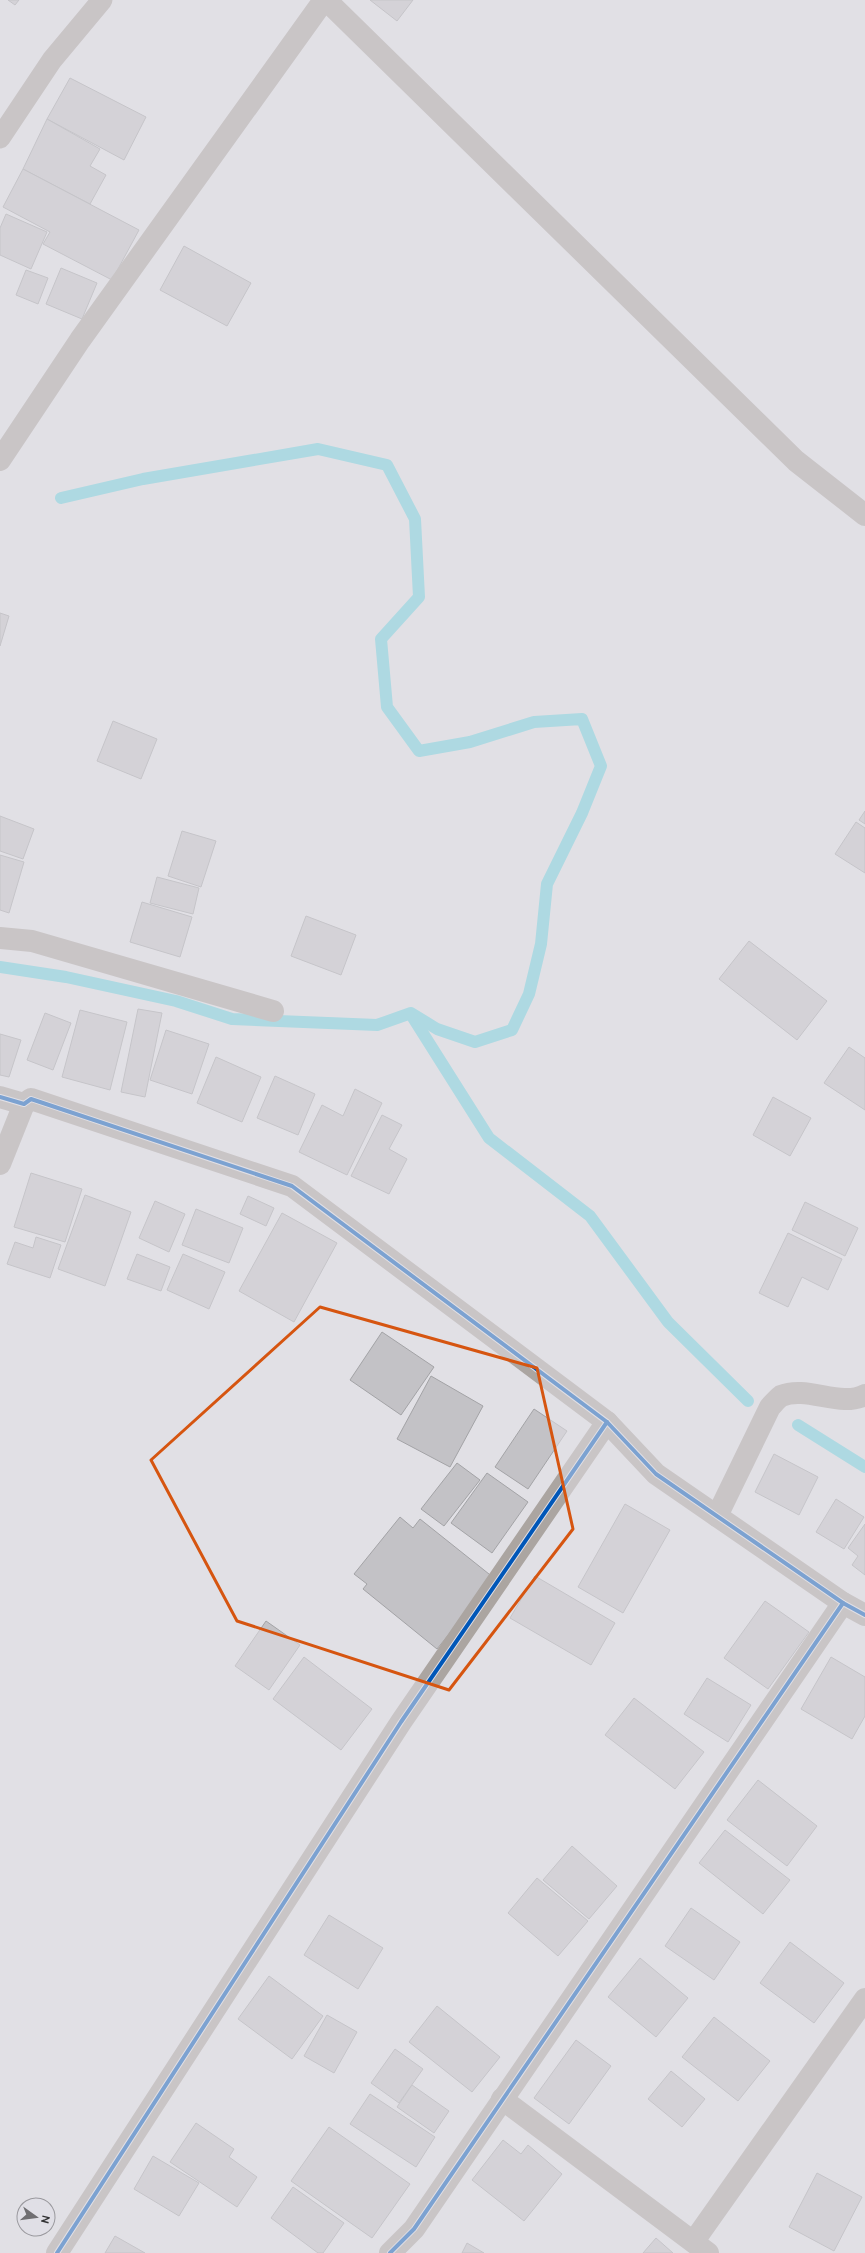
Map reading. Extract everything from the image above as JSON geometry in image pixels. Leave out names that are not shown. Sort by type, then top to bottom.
[{"type":"street","points":[[0,460],[85,334],[325,0],[796,461],[865,515]]},
{"type":"street","points":[[0,938],[32,941],[273,1011]]},
{"type":"street","points":[[0,1097],[24,1104]]},
{"type":"street","points":[[0,1164],[24,1104],[31,1099],[292,1186],[607,1422],[656,1474],[843,1603],[865,1615]]},
{"type":"street","points":[[717,1516],[770,1407],[780,1397],[791,1393],[846,1398],[860,1397],[865,1394]]},
{"type":"street","points":[[58,2253],[401,1722],[607,1422]]},
{"type":"street","points":[[390,2253],[414,2229],[843,1603]]},
{"type":"street","points":[[502,2099],[701,2247],[865,1999]]},
{"type":"lane","points":[[0,138],[52,60],[102,0]]},
{"type":"highlighted area","points":[[320,1307],[537,1368],[573,1529],[449,1690],[237,1621],[151,1460]]},
{"type":"building","points":[[8,0],[19,0],[15,5]]},
{"type":"building","points":[[370,0],[413,0],[397,21]]},
{"type":"building","points":[[70,78],[146,117],[124,160],[47,119]]},
{"type":"building","points":[[47,119],[100,149],[90,166],[106,175],[90,204],[23,169]]},
{"type":"building","points":[[23,169],[139,230],[112,280],[43,244],[50,232],[3,207]]},
{"type":"building","points":[[6,214],[47,232],[31,269],[0,255],[0,228]]},
{"type":"building","points":[[184,246],[251,283],[227,326],[160,290]]},
{"type":"building","points":[[61,268],[97,283],[82,319],[46,304]]},
{"type":"building","points":[[26,270],[48,278],[38,304],[16,295]]},
{"type":"building","points":[[0,613],[9,616],[0,646]]},
{"type":"building","points":[[113,721],[157,739],[141,779],[97,761]]},
{"type":"building","points":[[865,811],[865,824],[859,820]]},
{"type":"building","points":[[0,816],[34,829],[23,859],[0,851]]},
{"type":"building","points":[[856,822],[865,828],[865,873],[835,854]]},
{"type":"building","points":[[182,831],[216,841],[201,887],[168,876]]},
{"type":"building","points":[[0,855],[24,862],[9,913],[0,910]]},
{"type":"building","points":[[157,877],[199,888],[193,914],[150,903]]},
{"type":"building","points":[[142,902],[192,917],[180,957],[130,942]]},
{"type":"building","points":[[306,916],[356,935],[341,975],[291,956]]},
{"type":"building","points":[[749,941],[827,1001],[797,1040],[719,979]]},
{"type":"building","points":[[138,1009],[162,1013],[145,1097],[121,1092]]},
{"type":"building","points":[[80,1010],[127,1022],[110,1090],[62,1077]]},
{"type":"building","points":[[45,1013],[71,1023],[53,1070],[27,1060]]},
{"type":"building","points":[[166,1030],[209,1044],[192,1094],[150,1080]]},
{"type":"building","points":[[0,1034],[21,1040],[9,1077],[0,1075]]},
{"type":"building","points":[[849,1047],[865,1058],[865,1110],[824,1083]]},
{"type":"building","points":[[216,1057],[261,1077],[242,1122],[197,1103]]},
{"type":"building","points":[[275,1076],[315,1094],[298,1135],[257,1118]]},
{"type":"building","points":[[355,1089],[382,1103],[347,1175],[299,1152],[322,1105],[343,1116]]},
{"type":"building","points":[[773,1097],[811,1118],[790,1156],[753,1135]]},
{"type":"building","points":[[382,1115],[402,1125],[389,1149],[407,1159],[389,1194],[351,1176]]},
{"type":"building","points":[[31,1173],[82,1189],[65,1242],[14,1227]]},
{"type":"building","points":[[85,1195],[131,1212],[105,1286],[58,1269]]},
{"type":"building","points":[[248,1196],[274,1208],[266,1226],[240,1214]]},
{"type":"building","points":[[155,1201],[185,1214],[169,1252],[139,1238]]},
{"type":"building","points":[[805,1202],[858,1228],[845,1256],[792,1230]]},
{"type":"building","points":[[196,1209],[243,1228],[229,1263],[182,1245]]},
{"type":"building","points":[[282,1213],[337,1243],[294,1322],[239,1291]]},
{"type":"building","points":[[788,1233],[842,1259],[828,1290],[802,1277],[788,1307],[759,1293]]},
{"type":"building","points":[[36,1237],[61,1245],[50,1278],[7,1264],[15,1242],[33,1248]]},
{"type":"building","points":[[137,1254],[170,1267],[161,1291],[127,1279]]},
{"type":"building","points":[[183,1254],[225,1272],[209,1309],[167,1290]]},
{"type":"building","points":[[382,1332],[434,1367],[401,1415],[350,1380]]},
{"type":"building","points":[[431,1376],[483,1406],[450,1467],[397,1439]]},
{"type":"building","points":[[534,1409],[567,1431],[528,1489],[495,1467]]},
{"type":"building","points":[[774,1454],[818,1477],[799,1515],[755,1492]]},
{"type":"building","points":[[457,1463],[480,1480],[444,1526],[421,1509]]},
{"type":"building","points":[[487,1473],[528,1502],[492,1553],[451,1523]]},
{"type":"building","points":[[836,1499],[864,1517],[844,1549],[816,1532]]},
{"type":"building","points":[[625,1504],[670,1530],[623,1613],[578,1587]]},
{"type":"building","points":[[400,1517],[413,1528],[420,1519],[494,1578],[437,1649],[363,1589],[367,1584],[354,1574]]},
{"type":"building","points":[[865,1524],[865,1575],[852,1565],[858,1556],[848,1548]]},
{"type":"building","points":[[535,1576],[615,1623],[591,1665],[510,1618]]},
{"type":"building","points":[[765,1601],[809,1632],[768,1689],[724,1658]]},
{"type":"building","points":[[266,1621],[300,1645],[269,1690],[235,1666]]},
{"type":"building","points":[[304,1657],[372,1709],[341,1750],[273,1699]]},
{"type":"building","points":[[831,1657],[865,1677],[865,1716],[852,1739],[801,1709]]},
{"type":"building","points":[[707,1678],[751,1705],[728,1742],[684,1714]]},
{"type":"building","points":[[634,1698],[704,1752],[675,1789],[605,1735]]},
{"type":"building","points":[[758,1780],[817,1826],[787,1866],[727,1820]]},
{"type":"building","points":[[725,1830],[790,1880],[763,1914],[699,1863]]},
{"type":"building","points":[[572,1846],[617,1886],[589,1919],[543,1880]]},
{"type":"building","points":[[537,1878],[588,1921],[558,1956],[508,1913]]},
{"type":"building","points":[[691,1908],[740,1942],[714,1980],[665,1946]]},
{"type":"building","points":[[329,1915],[383,1948],[358,1989],[304,1955]]},
{"type":"building","points":[[790,1942],[844,1983],[814,2023],[760,1983]]},
{"type":"building","points":[[640,1958],[688,1998],[656,2037],[608,1997]]},
{"type":"building","points":[[269,1976],[323,2016],[292,2059],[238,2019]]},
{"type":"building","points":[[437,2006],[500,2057],[472,2092],[409,2042]]},
{"type":"building","points":[[327,2015],[357,2032],[334,2073],[304,2056]]},
{"type":"building","points":[[714,2017],[770,2061],[738,2101],[682,2057]]},
{"type":"building","points":[[576,2040],[611,2066],[569,2124],[534,2098]]},
{"type":"building","points":[[395,2049],[423,2069],[399,2103],[371,2083]]},
{"type":"building","points":[[671,2071],[705,2099],[682,2127],[648,2099]]},
{"type":"building","points":[[412,2085],[449,2111],[434,2133],[397,2107]]},
{"type":"building","points":[[370,2094],[435,2137],[416,2167],[350,2124]]},
{"type":"building","points":[[196,2123],[234,2149],[229,2157],[257,2177],[237,2207],[170,2162]]},
{"type":"building","points":[[329,2127],[410,2184],[372,2238],[291,2181]]},
{"type":"building","points":[[503,2140],[521,2154],[528,2145],[562,2174],[524,2221],[472,2180]]},
{"type":"building","points":[[153,2156],[199,2183],[179,2216],[134,2189]]},
{"type":"building","points":[[817,2173],[862,2197],[834,2251],[789,2227]]},
{"type":"building","points":[[293,2187],[344,2223],[323,2253],[318,2253],[271,2218]]},
{"type":"building","points":[[115,2236],[145,2253],[105,2253]]},
{"type":"building","points":[[656,2238],[673,2253],[643,2253]]},
{"type":"building","points":[[467,2243],[484,2253],[462,2253]]},
{"type":"waterway","points":[[0,967],[66,977],[176,1001],[232,1019],[377,1025],[411,1013],[437,1029],[475,1042],[512,1030],[529,994],[541,944],[547,884],[582,813],[601,766],[582,719],[534,722],[470,742],[419,751],[387,707],[381,639],[419,597],[415,519],[387,465],[318,449],[143,479],[61,498]]},
{"type":"waterway","points":[[412,1016],[489,1138],[590,1216],[668,1322],[748,1401]]},
{"type":"waterway","points":[[798,1425],[865,1467]]},
{"type":"cycle path","points":[[0,1097],[24,1104],[31,1099],[292,1186],[607,1422],[656,1474],[843,1603],[865,1615]]},
{"type":"cycle path","points":[[57,2253],[401,1722],[607,1422]]},
{"type":"cycle path","points":[[390,2253],[414,2229],[843,1603]]}]
